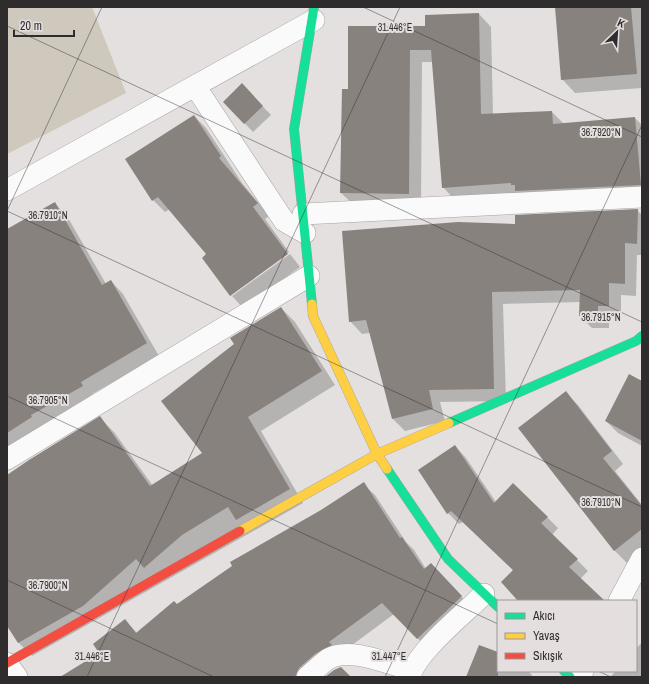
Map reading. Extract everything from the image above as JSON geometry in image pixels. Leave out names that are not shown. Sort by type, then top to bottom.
[{"type":"street","points":[[7,190],[194,86],[314,13]]},
{"type":"street","points":[[307,677],[329,659],[339,655],[362,656],[411,674],[429,647],[491,600],[448,558],[377,454],[313,316],[294,129],[314,13]]},
{"type":"street","points":[[194,86],[284,221],[304,223],[642,197]]},
{"type":"street","points":[[7,459],[309,276]]},
{"type":"street","points":[[17,677],[7,663],[377,454],[478,408],[640,342]]},
{"type":"street","points":[[620,600],[642,558]]},
{"type":"shaded area","points":[[7,7],[92,7],[126,93],[7,154]]},
{"type":"building","points":[[555,7],[631,7],[637,74],[561,80]]},
{"type":"building","points":[[479,13],[481,114],[552,111],[553,124],[635,117],[641,185],[515,191],[515,185],[511,185],[511,183],[442,188],[431,50],[410,50],[409,194],[340,193],[342,89],[348,89],[348,26],[425,26],[425,15]]},
{"type":"building","points":[[242,83],[263,106],[244,124],[223,102]]},
{"type":"building","points":[[194,115],[221,156],[219,158],[258,203],[253,207],[288,254],[230,296],[202,258],[206,254],[158,197],[152,201],[125,159]]},
{"type":"building","points":[[55,202],[102,285],[111,280],[147,343],[81,382],[83,386],[31,415],[32,417],[7,433],[7,229]]},
{"type":"building","points":[[638,209],[637,244],[625,243],[625,284],[609,283],[609,306],[598,306],[598,316],[579,316],[580,290],[492,292],[494,389],[429,390],[433,409],[392,419],[366,320],[349,322],[342,231],[458,222],[515,224],[515,215]]},
{"type":"building","points":[[281,307],[322,371],[248,417],[290,489],[236,520],[228,507],[182,535],[144,568],[136,559],[83,606],[18,643],[7,626],[7,475],[100,416],[150,486],[202,453],[161,401],[234,344],[230,338]]},
{"type":"building","points":[[629,374],[642,381],[642,441],[605,421]]},
{"type":"building","points":[[566,391],[612,451],[603,458],[642,506],[642,529],[614,551],[518,428]]},
{"type":"building","points":[[455,445],[494,503],[513,483],[548,517],[541,523],[578,559],[569,567],[604,600],[517,600],[501,582],[513,570],[451,511],[447,514],[418,470]]},
{"type":"building","points":[[364,482],[400,538],[402,537],[424,569],[431,563],[462,596],[417,639],[382,603],[329,642],[332,645],[315,654],[299,668],[295,677],[60,677],[99,653],[93,644],[125,619],[136,633],[174,601],[177,604],[232,566],[230,562],[321,510]]},
{"type":"building","points":[[479,645],[497,652],[498,677],[466,677]]},
{"type":"building","points":[[341,667],[351,677],[325,677],[334,670]]},
{"type":"traffic: fast","points":[[312,304],[294,129],[314,7]]},
{"type":"traffic: fast","points":[[449,423],[636,341],[642,336]]},
{"type":"traffic: fast","points":[[387,469],[448,559],[497,606]]},
{"type":"traffic: fast","points":[[565,672],[570,677]]},
{"type":"traffic: slow","points":[[312,304],[313,316],[377,454],[387,469]]},
{"type":"traffic: slow","points":[[240,531],[377,454],[449,423]]},
{"type":"traffic: jam","points":[[7,663],[240,531]]}]
